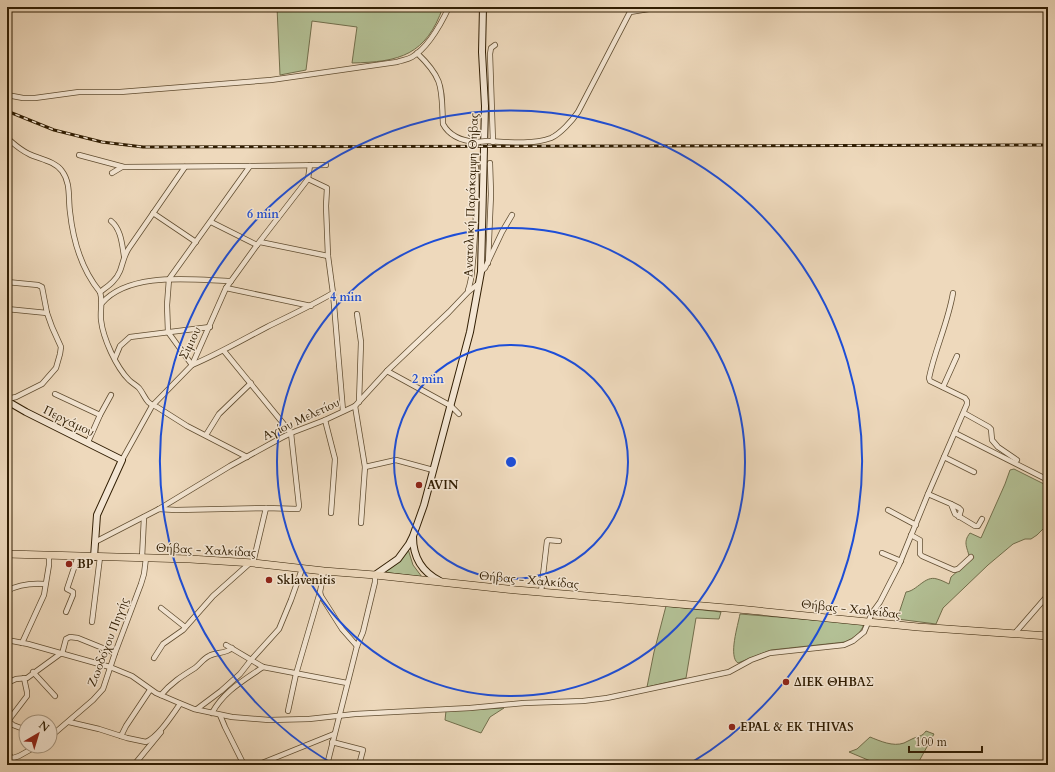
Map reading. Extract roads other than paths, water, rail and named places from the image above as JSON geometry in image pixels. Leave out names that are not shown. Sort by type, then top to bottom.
[{"type":"main road","name":"Ανατολική Παράκαμψη Θήβας","points":[[375,575],[398,559],[413,536],[424,505],[470,332],[481,272],[485,106],[482,52],[483,7]]},
{"type":"main road","name":"Περγάμου","points":[[7,400],[26,412],[122,460]]},
{"type":"main road","name":"Σίμιου","points":[[95,542],[96,515],[122,460]]},
{"type":"main road","points":[[413,536],[415,555],[420,564],[429,574],[442,582]]},
{"type":"main road","points":[[95,542],[97,557]]},
{"type":"main road","name":"Θήβας - Χαλκίδας","points":[[7,554],[190,559],[252,563],[541,592],[869,621],[918,627],[1048,636]]},
{"type":"street","points":[[7,95],[23,98],[35,98],[79,92],[120,92],[271,80],[397,62],[411,58],[417,53],[434,33],[449,7]]},
{"type":"street","points":[[417,53],[431,68],[439,80],[441,87],[443,124],[446,130],[452,135],[464,140],[476,142],[529,142],[552,138],[567,125],[578,112],[631,9],[661,7]]},
{"type":"street","points":[[490,142],[490,54],[491,48],[495,45]]},
{"type":"street","points":[[7,138],[16,147],[56,166],[63,172],[68,187],[69,210],[77,249],[83,263],[100,292],[102,303],[101,321],[106,340],[126,376],[140,390],[147,402],[152,406],[246,457]]},
{"type":"street","points":[[79,155],[122,167],[326,165]]},
{"type":"street","points":[[488,263],[491,194],[490,163]]},
{"type":"street","points":[[310,165],[308,179],[327,188],[326,206],[328,256],[333,293],[343,411]]},
{"type":"street","points":[[250,166],[170,279],[167,305],[168,332],[192,365],[224,351],[333,293]]},
{"type":"street","points":[[112,173],[122,167]]},
{"type":"street","points":[[100,292],[111,284],[116,278],[120,272],[124,256],[185,167]]},
{"type":"street","points":[[468,292],[471,284],[474,247],[477,196],[476,167]]},
{"type":"street","name":"Σίμιου","points":[[122,460],[152,406],[192,365],[226,288],[308,179]]},
{"type":"street","points":[[153,213],[196,242]]},
{"type":"street","points":[[481,272],[488,263],[512,214]]},
{"type":"street","points":[[111,221],[115,224],[120,234],[124,256]]},
{"type":"street","points":[[211,222],[258,244],[328,256]]},
{"type":"street","points":[[102,303],[114,293],[149,280],[170,279],[231,282]]},
{"type":"street","points":[[7,282],[42,287],[47,313],[61,347],[56,368],[42,384],[7,400]]},
{"type":"street","name":"Αγίου Μελετίου","points":[[95,542],[159,509],[230,466],[291,433],[325,420],[357,404],[387,371],[479,282]]},
{"type":"street","points":[[226,288],[311,306]]},
{"type":"street","points":[[7,640],[110,667],[132,676],[150,690],[197,709],[220,715],[269,720],[309,719],[339,715],[470,708],[524,703],[583,701],[623,695],[694,678],[729,672],[751,660],[770,653],[844,644],[853,641],[864,632],[872,613],[880,602],[901,561],[967,404],[965,398],[930,381],[929,378],[953,293]]},
{"type":"street","points":[[7,310],[47,313]]},
{"type":"street","points":[[357,314],[362,342],[357,404],[365,467],[361,523]]},
{"type":"street","points":[[115,358],[120,346],[130,337],[210,327]]},
{"type":"street","points":[[159,509],[298,509],[299,506],[291,433],[224,351]]},
{"type":"street","points":[[943,387],[957,356]]},
{"type":"street","points":[[387,371],[451,406],[459,414]]},
{"type":"street","points":[[206,435],[219,414],[251,383]]},
{"type":"street","points":[[55,394],[100,415]]},
{"type":"street","points":[[88,442],[111,395]]},
{"type":"street","points":[[964,413],[989,427],[991,429],[992,440],[1016,462]]},
{"type":"street","points":[[325,420],[335,459],[331,513]]},
{"type":"street","points":[[955,433],[1016,462],[1048,480]]},
{"type":"street","points":[[1016,462],[1020,454]]},
{"type":"street","points":[[944,457],[974,472]]},
{"type":"street","points":[[365,467],[396,460],[433,470]]},
{"type":"street","points":[[928,494],[956,506],[961,510],[959,517],[978,526],[982,519]]},
{"type":"street","points":[[154,658],[164,644],[186,627],[213,596],[252,563],[266,508]]},
{"type":"street","points":[[888,510],[916,525]]},
{"type":"street","name":"Ζωοδόχου Πηγής","points":[[58,730],[99,694],[106,681],[144,574],[144,517]]},
{"type":"street","points":[[912,535],[920,540],[920,554],[922,556],[954,570],[958,569],[970,557]]},
{"type":"street","points":[[541,592],[547,541],[559,541]]},
{"type":"street","points":[[882,553],[901,561]]},
{"type":"street","points":[[22,643],[42,601],[49,565],[49,555]]},
{"type":"street","points":[[66,612],[73,595],[73,592],[67,589],[78,556]]},
{"type":"street","points":[[92,622],[97,557]]},
{"type":"street","points":[[197,709],[221,691],[246,668],[251,660],[279,629],[302,569]]},
{"type":"street","points":[[288,711],[296,674],[320,592],[324,571]]},
{"type":"street","points":[[327,765],[357,646],[363,632],[375,582],[375,575]]},
{"type":"street","points":[[7,590],[27,584],[45,584]]},
{"type":"street","points":[[320,592],[327,607],[342,629],[357,646]]},
{"type":"street","points":[[1015,633],[1048,595]]},
{"type":"street","points":[[161,608],[186,627]]},
{"type":"street","points":[[7,683],[16,679],[24,678],[61,654],[66,639],[70,637],[89,642],[115,653]]},
{"type":"street","points":[[226,644],[263,667],[347,683]]},
{"type":"street","points":[[161,695],[174,682],[196,667],[207,657],[216,653],[228,652],[232,648]]},
{"type":"street","points":[[212,713],[217,704],[229,690],[263,667]]},
{"type":"street","points":[[33,672],[55,696]]},
{"type":"street","points":[[18,727],[7,720],[27,696],[24,678]]},
{"type":"street","points":[[121,736],[150,690]]},
{"type":"street","points":[[68,722],[99,729],[143,742],[150,740],[182,704]]},
{"type":"street","points":[[134,765],[171,721],[182,704]]},
{"type":"street","points":[[220,715],[244,765]]},
{"type":"street","points":[[257,765],[334,734]]},
{"type":"street","points":[[332,742],[363,750],[359,765]]},
{"type":"street","points":[[7,750],[9,759],[20,754]]},
{"type":"railway","points":[[7,111],[54,130],[102,142],[143,147],[1048,145]]},
{"type":"place","name":"AVIN","points":[[419,485]]},
{"type":"place","name":"BP","points":[[69,564]]},
{"type":"place","name":"Sklavenitis","points":[[269,580]]},
{"type":"place","name":"ΔΙΕΚ ΘΗΒΑΣ","points":[[786,682]]},
{"type":"place","name":"EPAL & EK THIVAS","points":[[732,727]]}]
